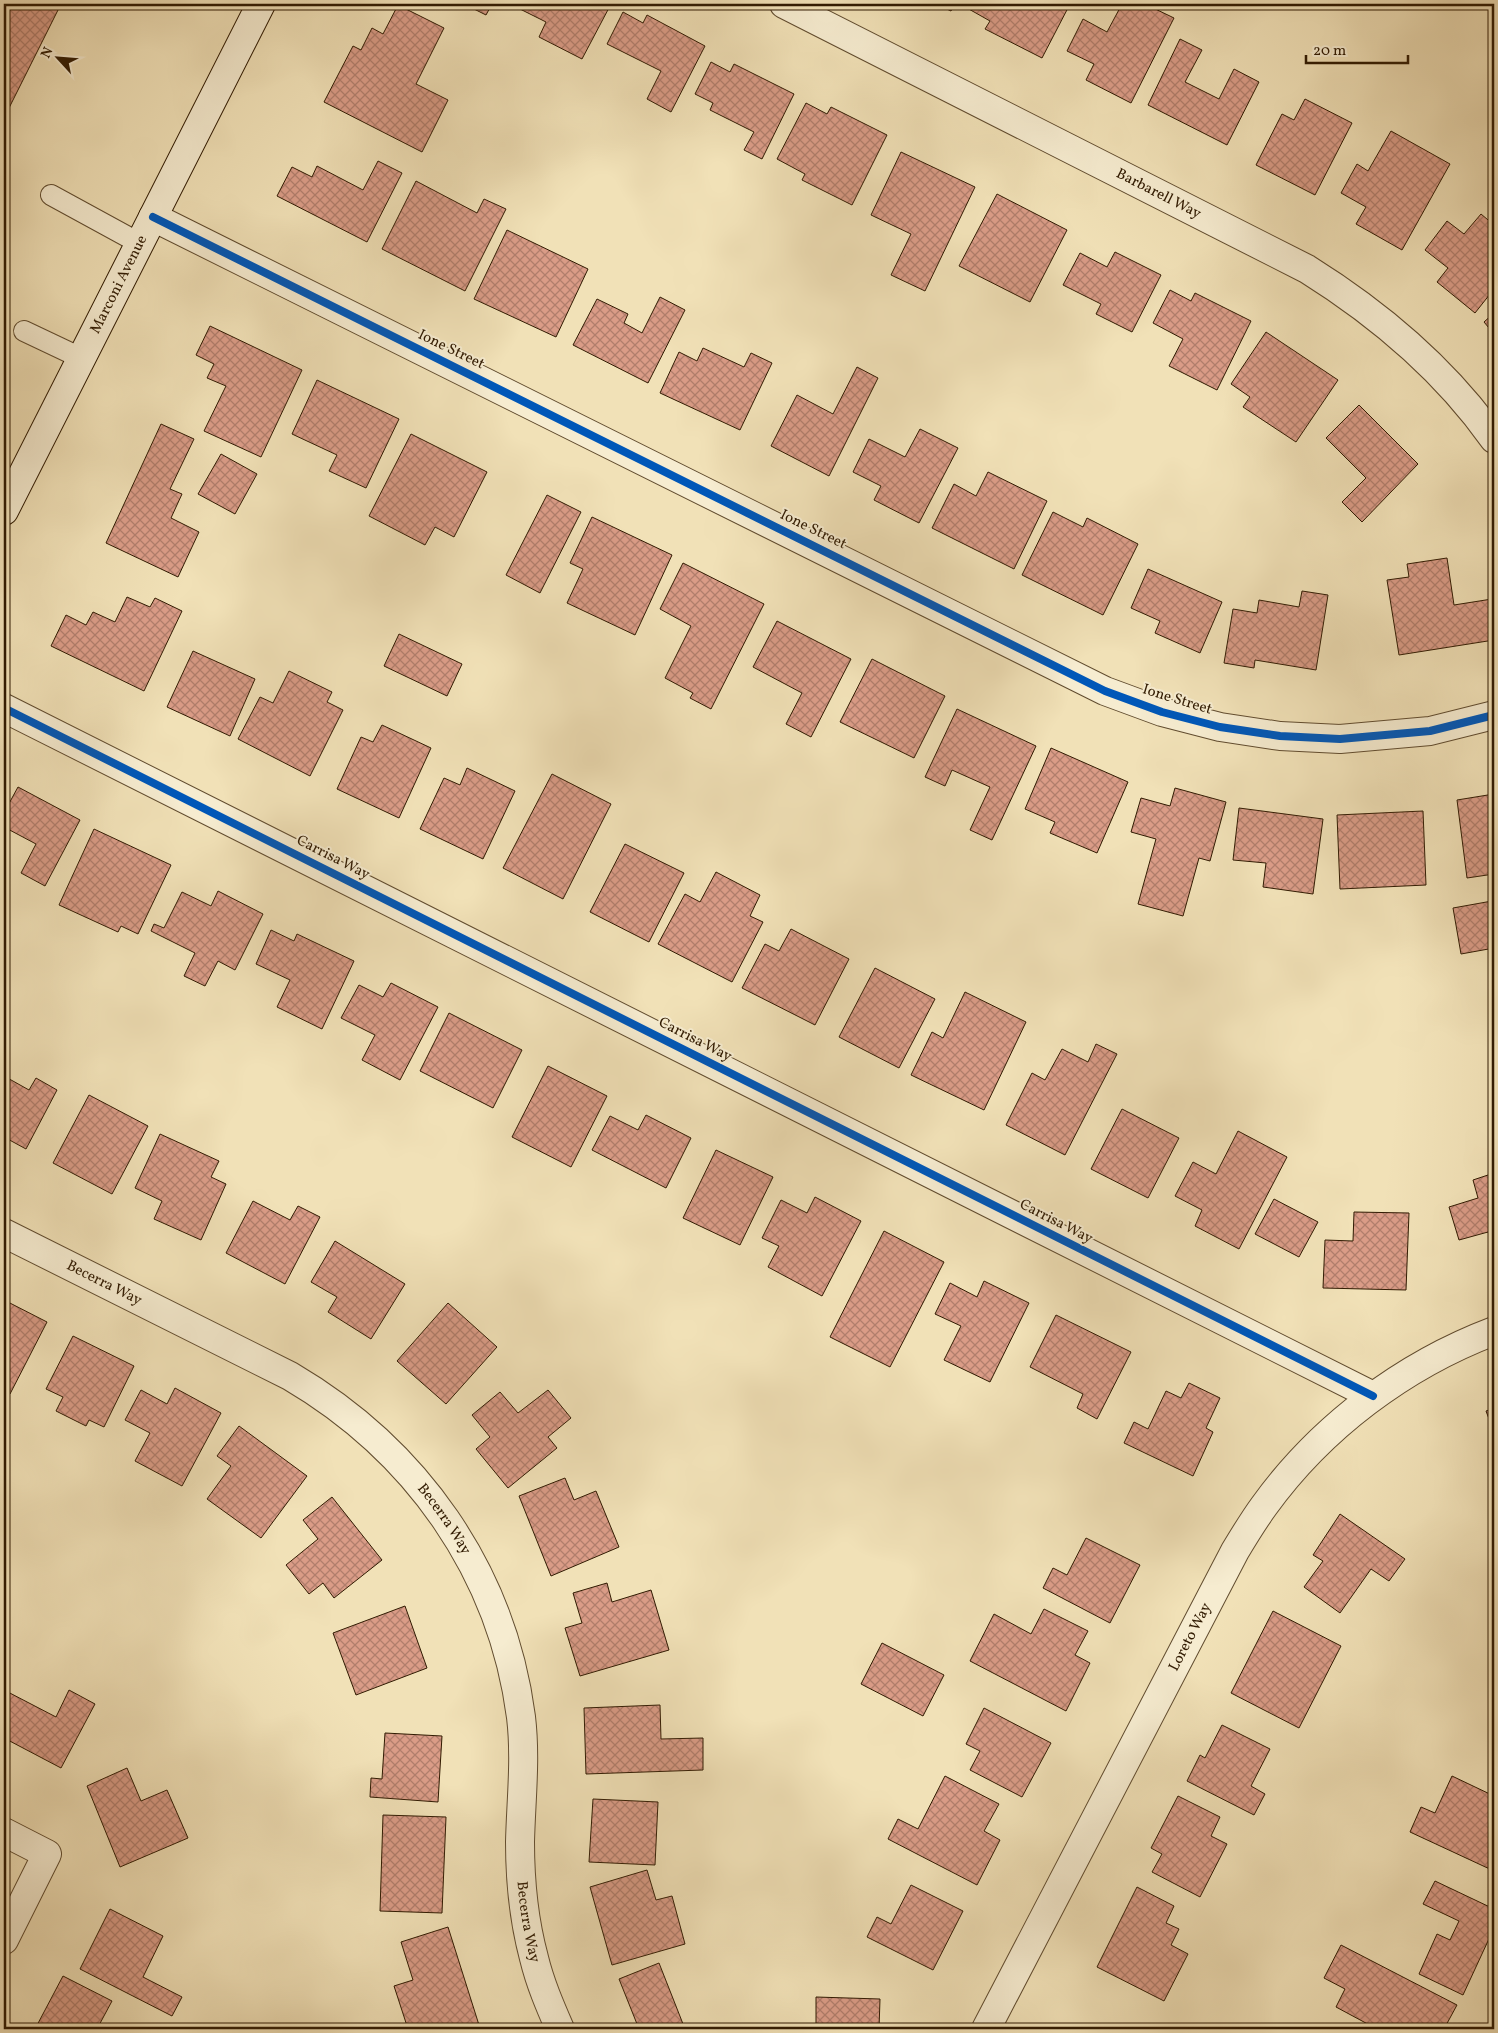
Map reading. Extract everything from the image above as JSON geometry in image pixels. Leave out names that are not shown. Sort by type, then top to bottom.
[{"type":"street","name":"Marconi Avenue","points":[[4,512],[261,4]]},
{"type":"street","name":"Barbarell Way","points":[[784,4],[1307,269],[1335,286],[1387,326],[1436,369],[1479,418],[1494,439]]},
{"type":"street","name":"Ione Street","points":[[153,217],[1106,691],[1162,712],[1220,727],[1280,736],[1340,739],[1430,731],[1494,715]]},
{"type":"street","name":"Carrisa Way","points":[[4,708],[1373,1396]]},
{"type":"street","name":"Becerra Way","points":[[4,1234],[290,1376],[310,1388],[368,1430],[402,1463],[432,1499],[459,1539],[491,1603],[512,1671],[521,1718],[524,1765],[520,1843],[523,1898],[533,1957],[560,2029]]},
{"type":"street","name":"Loreto Way","points":[[986,2029],[1235,1551],[1264,1506],[1298,1465],[1342,1422],[1373,1396],[1422,1364],[1469,1340],[1494,1330]]},
{"type":"street","points":[[4,1832],[47,1854],[4,1940]]},
{"type":"lane","points":[[52,195],[139,243]]},
{"type":"lane","points":[[24,330],[81,358]]},
{"type":"building","points":[[4,4],[61,4],[4,118]]},
{"type":"building","points":[[464,4],[492,4],[486,15]]},
{"type":"building","points":[[518,4],[611,4],[582,59],[539,37],[546,22],[516,7]]},
{"type":"building","points":[[936,4],[955,4],[951,11]]},
{"type":"building","points":[[969,4],[1033,4],[1036,6],[1037,4],[1070,4],[1042,58],[985,29],[990,21],[967,8]]},
{"type":"building","points":[[1122,4],[1145,4],[1174,18],[1131,103],[1086,80],[1094,64],[1067,51],[1083,19],[1107,32]]},
{"type":"building","points":[[398,5],[444,28],[416,84],[448,100],[422,152],[324,102],[353,46],[361,50],[372,28],[383,34]]},
{"type":"building","points":[[623,12],[643,23],[647,15],[705,46],[671,112],[647,99],[661,71],[607,44]]},
{"type":"building","points":[[1180,39],[1202,50],[1185,82],[1219,99],[1234,69],[1259,82],[1227,145],[1148,105]]},
{"type":"building","points":[[711,62],[730,72],[734,64],[794,94],[762,159],[744,150],[754,132],[710,110],[713,103],[695,94]]},
{"type":"building","points":[[1305,99],[1352,123],[1315,195],[1256,165],[1282,114],[1294,120]]},
{"type":"building","points":[[806,103],[827,114],[831,107],[887,135],[852,205],[802,180],[805,174],[777,159]]},
{"type":"building","points":[[1391,131],[1450,164],[1402,250],[1356,224],[1366,207],[1341,193],[1357,164],[1368,171]]},
{"type":"building","points":[[901,152],[975,187],[925,291],[891,275],[911,234],[871,215]]},
{"type":"building","points":[[378,161],[402,173],[367,242],[277,196],[292,167],[312,177],[317,166],[363,190]]},
{"type":"building","points":[[416,181],[477,213],[484,199],[506,209],[465,291],[382,249]]},
{"type":"building","points":[[997,194],[1067,230],[1030,302],[959,266]]},
{"type":"building","points":[[1481,214],[1494,225],[1494,289],[1475,313],[1437,282],[1448,268],[1425,250],[1447,221],[1464,234]]},
{"type":"building","points":[[507,230],[588,269],[556,337],[474,299]]},
{"type":"building","points":[[1115,252],[1161,275],[1132,332],[1096,314],[1101,304],[1063,285],[1080,253],[1107,267]]},
{"type":"building","points":[[1170,290],[1191,301],[1195,293],[1251,321],[1217,390],[1169,366],[1183,339],[1153,323]]},
{"type":"building","points":[[660,297],[685,310],[648,383],[573,345],[597,299],[628,314],[624,323],[642,333]]},
{"type":"building","points":[[1494,313],[1494,334],[1484,322]]},
{"type":"building","points":[[210,326],[302,370],[261,457],[204,431],[226,386],[207,378],[214,364],[196,355]]},
{"type":"building","points":[[1266,332],[1338,380],[1296,442],[1243,407],[1250,397],[1231,384]]},
{"type":"building","points":[[703,348],[744,367],[751,353],[772,363],[740,430],[660,393],[679,352],[697,361]]},
{"type":"building","points":[[857,367],[878,378],[829,476],[771,446],[797,395],[833,414]]},
{"type":"building","points":[[317,380],[399,419],[366,488],[329,471],[337,455],[292,434]]},
{"type":"building","points":[[1359,405],[1418,464],[1362,522],[1342,502],[1366,478],[1326,438]]},
{"type":"building","points":[[161,424],[194,439],[170,489],[182,494],[171,518],[199,532],[178,577],[106,543]]},
{"type":"building","points":[[920,429],[958,448],[919,523],[874,500],[881,486],[853,472],[869,439],[905,457]]},
{"type":"building","points":[[411,434],[487,472],[454,537],[435,527],[425,545],[369,516]]},
{"type":"building","points":[[221,454],[257,474],[235,514],[198,494]]},
{"type":"building","points":[[988,472],[1047,501],[1014,569],[932,528],[954,484],[976,496]]},
{"type":"building","points":[[547,495],[581,512],[540,593],[506,575]]},
{"type":"building","points":[[1053,512],[1083,527],[1087,518],[1138,544],[1103,615],[1022,575]]},
{"type":"building","points":[[592,517],[672,555],[635,635],[567,603],[583,569],[570,563]]},
{"type":"building","points":[[1447,558],[1454,605],[1492,599],[1494,640],[1399,655],[1387,580],[1409,577],[1407,564]]},
{"type":"building","points":[[683,563],[764,604],[711,709],[690,698],[693,693],[665,678],[691,626],[660,609]]},
{"type":"building","points":[[1148,569],[1222,602],[1200,653],[1155,633],[1160,621],[1131,608]]},
{"type":"building","points":[[1302,591],[1328,595],[1316,670],[1255,660],[1254,668],[1224,663],[1233,609],[1257,613],[1259,600],[1299,607]]},
{"type":"building","points":[[127,597],[150,607],[155,598],[182,611],[144,691],[51,646],[66,615],[86,625],[93,612],[115,622]]},
{"type":"building","points":[[777,621],[851,659],[811,737],[786,724],[802,693],[753,667]]},
{"type":"building","points":[[399,634],[462,664],[447,696],[384,666]]},
{"type":"building","points":[[193,651],[255,679],[230,736],[167,707]]},
{"type":"building","points":[[872,659],[945,696],[914,758],[840,722]]},
{"type":"building","points":[[289,671],[332,692],[327,702],[343,710],[310,776],[238,739],[260,697],[273,703]]},
{"type":"building","points":[[957,709],[1036,746],[992,840],[970,830],[990,787],[952,770],[945,786],[925,777]]},
{"type":"building","points":[[382,725],[431,748],[399,818],[337,789],[361,737],[373,742]]},
{"type":"building","points":[[1051,748],[1128,782],[1097,853],[1050,833],[1055,822],[1025,809]]},
{"type":"building","points":[[467,768],[515,791],[483,859],[420,829],[444,778],[460,785]]},
{"type":"building","points":[[552,774],[611,804],[563,899],[503,868]]},
{"type":"building","points":[[18,787],[80,820],[45,886],[21,873],[36,844],[4,827],[4,808],[6,809]]},
{"type":"building","points":[[1175,788],[1226,802],[1210,861],[1199,858],[1183,916],[1138,904],[1156,839],[1131,832],[1141,798],[1170,806]]},
{"type":"building","points":[[1494,794],[1494,874],[1467,878],[1457,800]]},
{"type":"building","points":[[1239,808],[1323,819],[1313,894],[1263,887],[1266,863],[1233,860]]},
{"type":"building","points":[[1423,811],[1426,885],[1340,889],[1337,815]]},
{"type":"building","points":[[94,829],[171,865],[138,934],[121,926],[118,932],[59,905]]},
{"type":"building","points":[[625,844],[684,873],[649,942],[590,912]]},
{"type":"building","points":[[716,872],[760,895],[750,916],[763,922],[732,982],[658,944],[685,894],[700,902]]},
{"type":"building","points":[[218,891],[263,914],[235,970],[218,961],[205,986],[184,976],[195,953],[151,931],[154,924],[164,928],[182,892],[211,906]]},
{"type":"building","points":[[1492,901],[1494,912],[1494,948],[1461,954],[1453,908]]},
{"type":"building","points":[[791,929],[849,959],[815,1025],[742,988],[765,944],[779,951]]},
{"type":"building","points":[[271,930],[294,941],[297,934],[354,961],[322,1029],[277,1007],[290,980],[256,964]]},
{"type":"building","points":[[875,968],[935,999],[899,1068],[839,1037]]},
{"type":"building","points":[[391,983],[438,1007],[400,1080],[362,1060],[375,1035],[341,1018],[359,985],[383,997]]},
{"type":"building","points":[[965,992],[1026,1022],[984,1110],[911,1075],[932,1032],[943,1038]]},
{"type":"building","points":[[449,1013],[522,1050],[493,1108],[420,1071]]},
{"type":"building","points":[[1096,1044],[1117,1054],[1065,1155],[1006,1125],[1032,1073],[1045,1080],[1062,1049],[1088,1062]]},
{"type":"building","points":[[548,1066],[607,1096],[571,1167],[512,1137]]},
{"type":"building","points":[[4,1076],[29,1090],[36,1078],[57,1090],[26,1149],[4,1137]]},
{"type":"building","points":[[89,1095],[148,1126],[112,1194],[53,1163]]},
{"type":"building","points":[[1122,1109],[1179,1138],[1148,1198],[1091,1169]]},
{"type":"building","points":[[646,1115],[691,1138],[666,1188],[592,1150],[610,1116],[638,1130]]},
{"type":"building","points":[[1238,1131],[1287,1157],[1239,1249],[1195,1226],[1202,1210],[1175,1196],[1193,1162],[1216,1174]]},
{"type":"building","points":[[160,1134],[219,1161],[211,1177],[226,1184],[201,1240],[154,1219],[162,1201],[135,1188]]},
{"type":"building","points":[[716,1150],[773,1177],[740,1245],[683,1218]]},
{"type":"building","points":[[1494,1173],[1494,1249],[1488,1232],[1459,1240],[1449,1207],[1478,1198],[1473,1180]]},
{"type":"building","points":[[815,1197],[861,1221],[822,1296],[768,1267],[779,1246],[762,1238],[781,1200],[807,1213]]},
{"type":"building","points":[[1274,1199],[1318,1222],[1299,1257],[1255,1234]]},
{"type":"building","points":[[253,1201],[290,1220],[298,1206],[320,1217],[285,1284],[226,1253]]},
{"type":"building","points":[[1354,1212],[1409,1213],[1406,1290],[1323,1288],[1325,1240],[1353,1241]]},
{"type":"building","points":[[884,1231],[944,1262],[890,1367],[830,1337]]},
{"type":"building","points":[[335,1241],[405,1284],[371,1339],[328,1312],[337,1297],[311,1282]]},
{"type":"building","points":[[984,1281],[1029,1303],[990,1382],[944,1360],[961,1326],[935,1314],[950,1283],[977,1297]]},
{"type":"building","points":[[4,1300],[47,1322],[10,1394],[4,1390]]},
{"type":"building","points":[[448,1303],[497,1347],[446,1404],[397,1361]]},
{"type":"building","points":[[1056,1315],[1131,1352],[1097,1419],[1077,1408],[1083,1394],[1030,1367]]},
{"type":"building","points":[[73,1336],[134,1366],[104,1427],[89,1420],[86,1426],[56,1411],[63,1397],[46,1389]]},
{"type":"building","points":[[1189,1383],[1220,1398],[1206,1428],[1213,1432],[1193,1476],[1124,1443],[1134,1422],[1148,1429],[1166,1391],[1181,1398]]},
{"type":"building","points":[[175,1388],[221,1413],[182,1486],[135,1461],[150,1433],[125,1420],[141,1390],[167,1404]]},
{"type":"building","points":[[548,1390],[571,1418],[548,1437],[557,1448],[508,1488],[476,1449],[490,1437],[472,1415],[500,1392],[518,1413]]},
{"type":"building","points":[[1494,1408],[1494,1432],[1486,1411]]},
{"type":"building","points":[[239,1426],[307,1476],[261,1538],[207,1499],[231,1466],[217,1456]]},
{"type":"building","points":[[565,1478],[574,1500],[596,1491],[619,1547],[551,1576],[519,1496]]},
{"type":"building","points":[[332,1497],[382,1560],[334,1598],[323,1583],[309,1594],[286,1565],[318,1539],[303,1520]]},
{"type":"building","points":[[1340,1514],[1405,1559],[1389,1581],[1371,1569],[1340,1613],[1304,1587],[1323,1561],[1313,1555]]},
{"type":"building","points":[[1086,1538],[1140,1565],[1110,1623],[1043,1588],[1053,1568],[1067,1575]]},
{"type":"building","points":[[607,1583],[612,1602],[651,1590],[669,1650],[580,1676],[565,1628],[582,1623],[573,1593]]},
{"type":"building","points":[[405,1606],[427,1668],[356,1695],[333,1633]]},
{"type":"building","points":[[1044,1609],[1088,1631],[1075,1655],[1090,1663],[1066,1711],[970,1661],[994,1614],[1031,1634]]},
{"type":"building","points":[[1273,1611],[1341,1646],[1299,1728],[1231,1693]]},
{"type":"building","points":[[882,1643],[944,1675],[923,1716],[861,1684]]},
{"type":"building","points":[[4,1690],[56,1717],[69,1690],[95,1704],[61,1768],[4,1738]]},
{"type":"building","points":[[660,1705],[661,1739],[703,1738],[703,1770],[586,1774],[584,1708]]},
{"type":"building","points":[[984,1708],[1051,1743],[1022,1797],[970,1770],[980,1751],[966,1744]]},
{"type":"building","points":[[1222,1725],[1270,1749],[1251,1786],[1265,1794],[1254,1815],[1187,1781],[1200,1755],[1205,1758]]},
{"type":"building","points":[[385,1733],[442,1736],[438,1802],[370,1797],[371,1778],[382,1779]]},
{"type":"building","points":[[127,1768],[141,1801],[167,1790],[188,1838],[120,1867],[87,1786]]},
{"type":"building","points":[[945,1776],[999,1804],[984,1831],[1000,1840],[977,1885],[888,1839],[898,1819],[918,1829]]},
{"type":"building","points":[[1452,1776],[1494,1796],[1494,1871],[1410,1832],[1421,1807],[1435,1813]]},
{"type":"building","points":[[1178,1796],[1220,1817],[1211,1836],[1227,1844],[1200,1897],[1152,1872],[1162,1854],[1151,1848]]},
{"type":"building","points":[[593,1799],[658,1802],[655,1865],[589,1862]]},
{"type":"building","points":[[383,1815],[446,1817],[442,1913],[380,1911]]},
{"type":"building","points":[[647,1870],[656,1900],[672,1896],[685,1944],[612,1965],[590,1887]]},
{"type":"building","points":[[1435,1881],[1494,1909],[1494,1928],[1463,1995],[1419,1974],[1437,1934],[1450,1940],[1459,1921],[1423,1904]]},
{"type":"building","points":[[911,1885],[963,1911],[933,1970],[867,1937],[877,1917],[891,1924]]},
{"type":"building","points":[[1137,1887],[1174,1906],[1166,1923],[1179,1929],[1171,1945],[1188,1954],[1164,2001],[1097,1967]]},
{"type":"building","points":[[110,1909],[163,1936],[143,1977],[182,1997],[172,2016],[80,1969]]},
{"type":"building","points":[[448,1927],[479,2025],[466,2029],[408,2029],[394,1986],[413,1980],[401,1942]]},
{"type":"building","points":[[1341,1945],[1457,2005],[1444,2029],[1377,2029],[1336,2007],[1345,1989],[1324,1978]]},
{"type":"building","points":[[659,1963],[685,2029],[639,2029],[619,1979]]},
{"type":"building","points":[[63,1976],[112,2001],[97,2029],[35,2029]]},
{"type":"building","points":[[816,1997],[880,1999],[879,2029],[816,2029]]},
{"type":"cycle path","points":[[153,217],[1105,691],[1162,712],[1220,727],[1280,736],[1340,739],[1430,731],[1494,715]]},
{"type":"cycle path","points":[[4,708],[1373,1396]]}]
